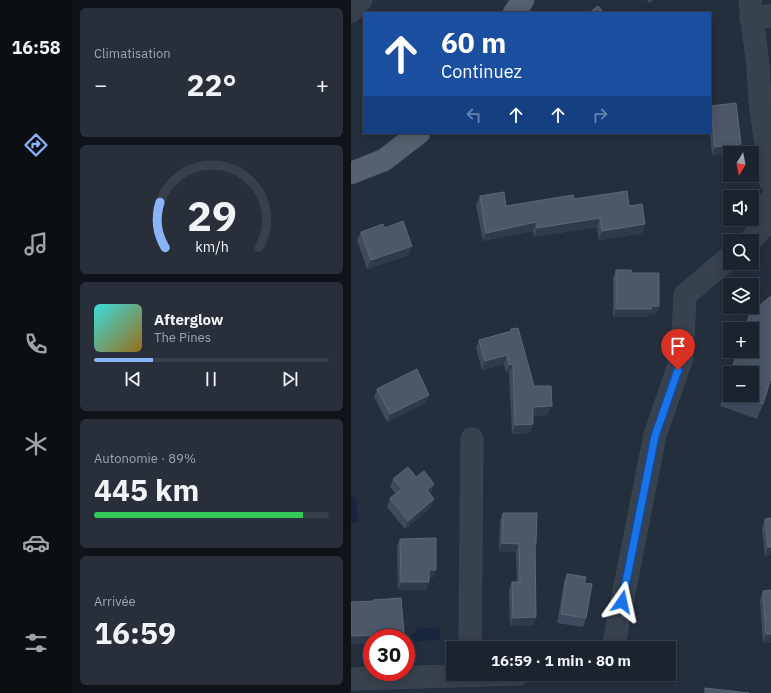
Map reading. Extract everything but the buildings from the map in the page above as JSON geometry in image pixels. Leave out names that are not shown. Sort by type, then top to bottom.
[{"type":"main road","points":[[514,12],[523,0]]},
{"type":"main road","points":[[351,173],[384,160],[418,134]]},
{"type":"street","points":[[351,11],[361,0]]},
{"type":"street","points":[[757,11],[758,66],[765,102],[771,182]]},
{"type":"street","points":[[756,234],[771,218],[771,200]]},
{"type":"street","points":[[614,641],[655,436],[682,357],[685,295],[723,263]]},
{"type":"street","points":[[470,641],[471,439]]},
{"type":"street","points":[[351,679],[446,676]]},
{"type":"water","points":[[351,497],[355,497],[359,522],[351,523]]},
{"type":"water","points":[[439,627],[441,639],[416,642],[415,629]]},
{"type":"route","points":[[622,602],[655,436],[678,370]]}]
